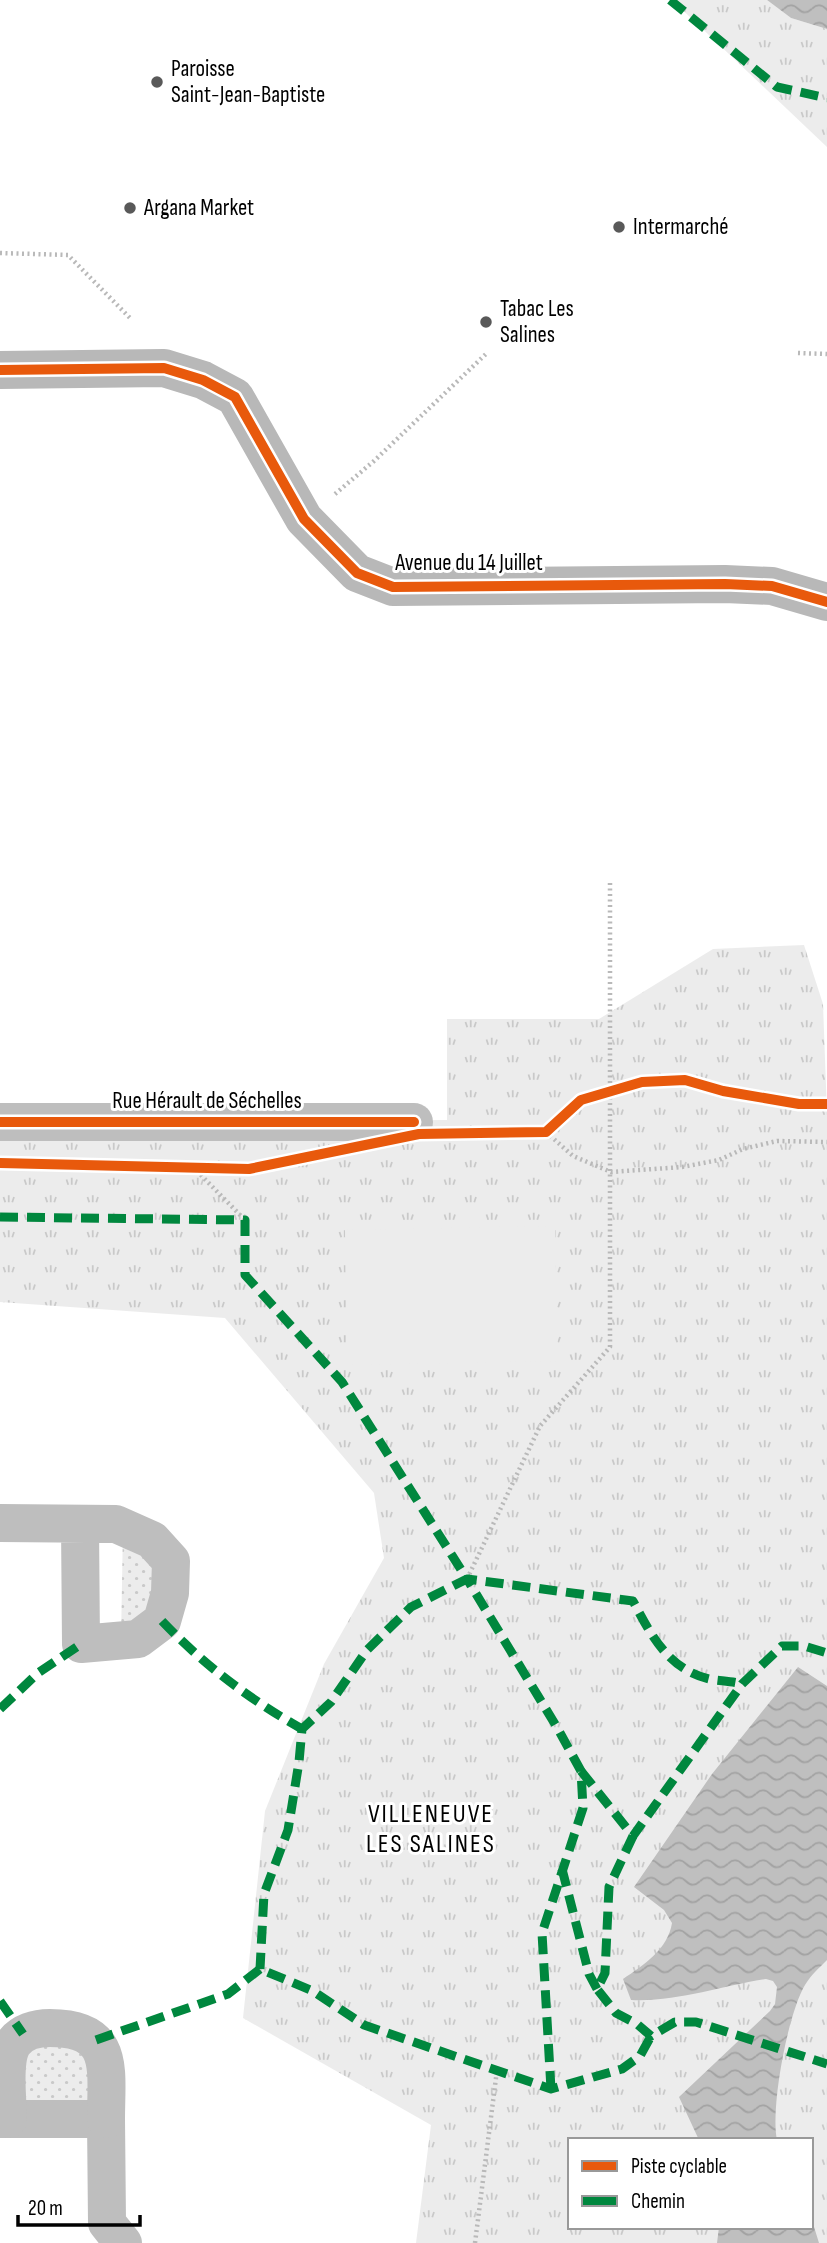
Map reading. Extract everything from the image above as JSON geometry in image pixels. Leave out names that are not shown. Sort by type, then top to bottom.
[{"type":"street","name":"Avenue du 14 Juillet","points":[[0,370],[164,368],[203,380],[235,397],[304,519],[357,573],[393,587],[726,584],[772,586],[827,602]]},
{"type":"street","name":"Rue Hérault de Séchelles","points":[[0,1122],[414,1122]]},
{"type":"street","points":[[0,1523],[80,1524]]},
{"type":"street","points":[[106,2119],[4,2119],[7,2059],[13,2045],[23,2034],[40,2028],[80,2030],[96,2040],[106,2068],[107,2223],[123,2243]]},
{"type":"path","points":[[0,253],[68,255],[130,318]]},
{"type":"path","points":[[304,519],[374,461],[488,352]]},
{"type":"path","points":[[798,353],[827,354]]},
{"type":"path","points":[[467,1579],[540,1426],[610,1347],[610,881]]},
{"type":"path","points":[[192,1122],[194,1168],[245,1220]]},
{"type":"path","points":[[533,1132],[550,1128],[573,1156],[611,1171],[639,1171],[707,1163],[743,1149],[778,1141],[827,1142]]},
{"type":"path","points":[[181,1167],[208,1168]]},
{"type":"path","points":[[475,2243],[498,2070]]},
{"type":"green space","points":[[672,0],[767,0],[791,18],[827,29],[827,147]]},
{"type":"green space","points":[[804,945],[823,1004],[827,1114],[827,2243],[416,2243],[431,2125],[243,2018],[265,1811],[324,1664],[384,1558],[374,1493],[225,1318],[0,1302],[0,1122],[447,1120],[447,1019],[599,1019],[713,949]]},
{"type":"green space","points":[[555,1226],[558,1361],[347,1365],[345,1230]]},
{"type":"green space","points":[[123,1527],[170,1593],[121,1640]]},
{"type":"green space","points":[[80,2030],[106,2119],[8,2119],[13,2045]]},
{"type":"water","points":[[767,0],[827,0],[827,29],[791,18]]},
{"type":"water","points":[[798,1667],[827,1686],[827,1960],[805,1985],[792,2017],[778,2084],[777,2138],[698,2138],[679,2097],[770,2011],[775,2004],[777,1987],[773,1981],[766,1979],[666,1999],[631,2000],[623,1979],[647,1962],[660,1948],[666,1941],[672,1923],[664,1910],[634,1887],[712,1774]]},
{"type":"water","points":[[813,2224],[819,2243],[717,2243],[719,2229],[813,2229]]},
{"type":"marked path","points":[[670,0],[777,87],[827,98]]},
{"type":"marked path","points":[[0,1217],[245,1220],[245,1275],[342,1382],[467,1579],[411,1607],[367,1650],[331,1702],[302,1729],[288,1830],[264,1894],[260,1969]]},
{"type":"marked path","points":[[551,2089],[542,1933],[583,1808],[581,1771],[467,1579],[633,1601],[662,1649],[682,1667],[709,1679],[742,1684]]},
{"type":"marked path","points":[[162,1621],[228,1680],[302,1729]]},
{"type":"marked path","points":[[0,1709],[38,1673],[81,1644]]},
{"type":"marked path","points":[[581,1771],[633,1836],[742,1684],[782,1646],[804,1646],[827,1653]]},
{"type":"marked path","points":[[633,1836],[609,1887],[605,1973],[597,1989],[616,2013],[637,2024],[651,2036],[675,2022],[696,2022],[827,2064]]},
{"type":"marked path","points":[[562,1869],[589,1974],[597,1989]]},
{"type":"marked path","points":[[96,2040],[228,1994],[260,1969],[313,1991],[364,2025],[551,2089],[622,2069],[640,2056],[651,2036]]},
{"type":"marked path","points":[[0,2001],[23,2034]]},
{"type":"cycle path","points":[[0,370],[164,368],[203,380],[235,397],[304,519],[357,573],[393,587],[725,584],[772,586],[827,602]]},
{"type":"cycle path","points":[[0,1163],[249,1169],[419,1134],[546,1132],[581,1100],[642,1082],[685,1080],[723,1091],[799,1104],[827,1104]]},
{"type":"cycle path","points":[[0,1122],[414,1122]]},
{"type":"place","name":"Paroisse Saint-Jean-Baptiste","points":[[157,82]]},
{"type":"place","name":"Argana Market","points":[[130,208]]},
{"type":"place","name":"Intermarché","points":[[619,227]]},
{"type":"place","name":"Tabac Les Salines","points":[[486,322]]},
{"type":"district","name":"VILLENEUVE LES SALINES","points":[[431,1829]]}]
